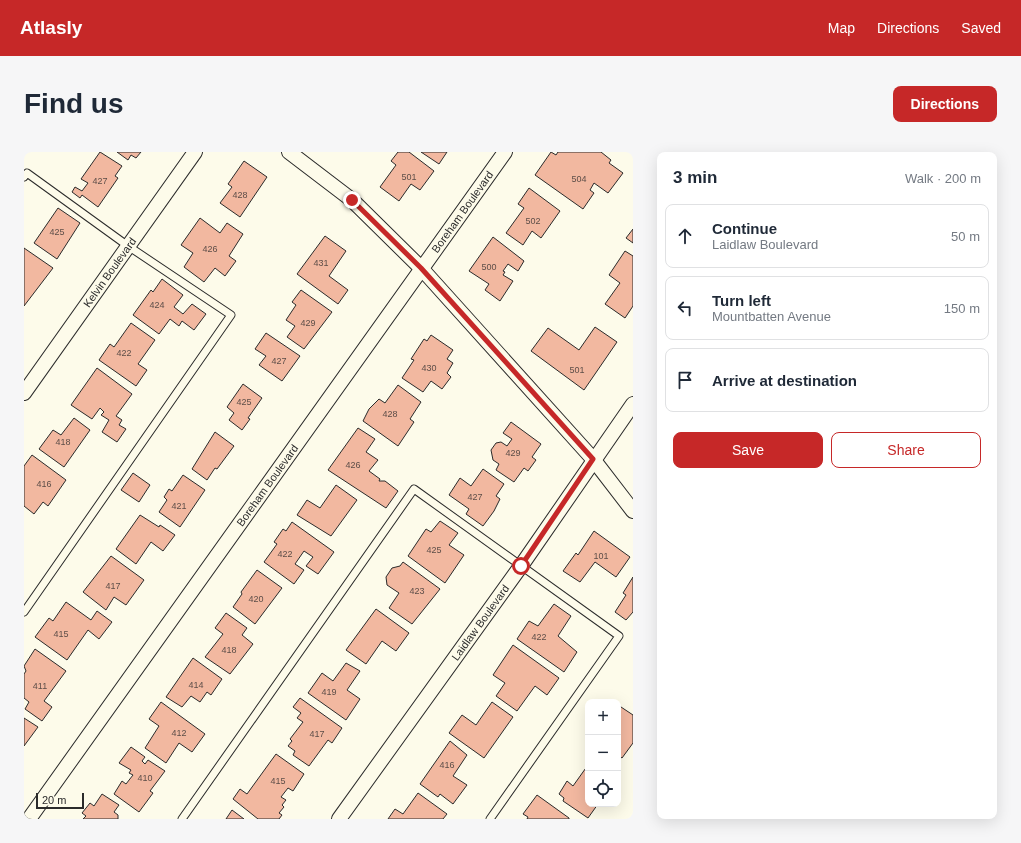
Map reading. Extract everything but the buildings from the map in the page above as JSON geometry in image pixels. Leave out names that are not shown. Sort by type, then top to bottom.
[{"type":"street","name":"Kelvin Boulevard","points":[[24,393],[195,152]]},
{"type":"street","points":[[289,152],[352,200],[421,268],[593,459],[633,511]]},
{"type":"street","name":"Boreham Boulevard","points":[[29,819],[505,152]]},
{"type":"street","name":"Laidlaw Boulevard","points":[[339,819],[521,566],[593,459],[633,404]]},
{"type":"lane","points":[[24,177],[27,173],[128,246],[231,315],[24,612]]},
{"type":"lane","points":[[182,819],[414,489],[619,636],[490,819]]},
{"type":"route","points":[[352,200],[421,268],[593,459],[521,566]]}]
